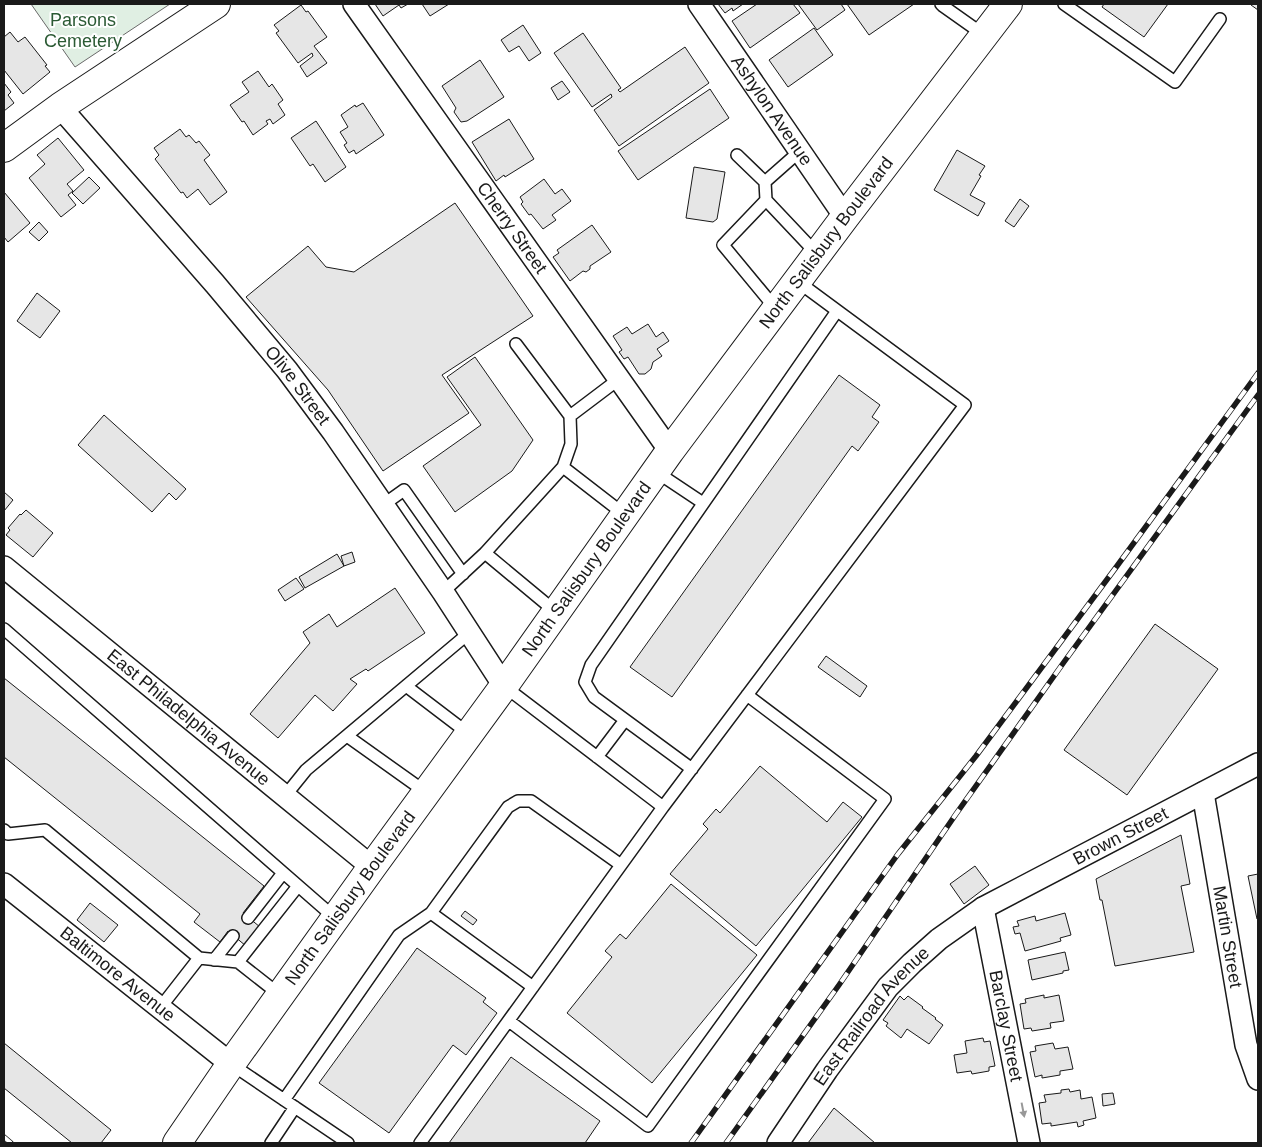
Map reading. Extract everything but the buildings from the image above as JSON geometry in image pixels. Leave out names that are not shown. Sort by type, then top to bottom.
[{"type":"main road","name":"North Salisbury Boulevard","points":[[177,1143],[230,1064],[504,686],[663,461],[796,281],[1008,4]]},
{"type":"main road","points":[[4,148],[60,107],[200,11]]},
{"type":"street","name":"Cherry Street","points":[[354,4],[619,379],[663,461]]},
{"type":"street","name":"Ashylon Avenue","points":[[699,4],[845,217]]},
{"type":"street","name":"Olive Street","points":[[60,107],[216,284],[287,370],[333,432],[443,592],[504,686]]},
{"type":"street","name":"East Philadelphia Avenue","points":[[4,567],[372,867]]},
{"type":"street","name":"Brown Street","points":[[983,908],[1258,764]]},
{"type":"street","name":"Martin Street","points":[[1203,794],[1246,1045],[1258,1079]]},
{"type":"street","name":"Baltimore Avenue","points":[[4,884],[230,1064]]},
{"type":"street","name":"East Railroad Avenue","points":[[778,1143],[827,1070],[888,987],[938,939],[983,908]]},
{"type":"street","name":"Barclay Street","points":[[983,908],[1029,1143]]},
{"type":"lane","points":[[941,4],[984,35]]},
{"type":"lane","points":[[1064,4],[1175,82],[1220,19]]},
{"type":"lane","points":[[765,182],[800,151]]},
{"type":"lane","points":[[737,155],[765,182],[766,200],[817,254]]},
{"type":"lane","points":[[766,200],[723,245],[776,309]]},
{"type":"lane","points":[[420,1143],[663,807],[965,406],[796,281]]},
{"type":"lane","points":[[692,769],[594,697],[585,682],[591,665],[837,311]]},
{"type":"lane","points":[[443,592],[485,553],[564,467],[571,444],[570,416],[516,344]]},
{"type":"lane","points":[[570,416],[619,379]]},
{"type":"lane","points":[[663,461],[703,503]]},
{"type":"lane","points":[[564,467],[625,515]]},
{"type":"lane","points":[[383,505],[404,490],[462,574]]},
{"type":"lane","points":[[485,553],[556,612]]},
{"type":"lane","points":[[4,629],[335,918]]},
{"type":"lane","points":[[285,796],[306,770],[469,633]]},
{"type":"lane","points":[[406,686],[469,734]]},
{"type":"lane","points":[[504,686],[663,807]]},
{"type":"lane","points":[[509,1021],[648,1126],[885,799],[747,695]]},
{"type":"lane","points":[[597,757],[625,720]]},
{"type":"lane","points":[[347,736],[426,792]]},
{"type":"lane","points":[[284,1100],[399,935],[431,913],[508,807],[518,801],[531,801],[621,865]]},
{"type":"lane","points":[[4,830],[8,834],[45,830],[199,958],[238,962],[280,995]]},
{"type":"lane","points":[[248,918],[283,873]]},
{"type":"lane","points":[[238,962],[298,886]]},
{"type":"lane","points":[[431,913],[533,987]]},
{"type":"lane","points":[[214,960],[233,936]]},
{"type":"lane","points":[[160,1008],[199,958]]},
{"type":"lane","points":[[230,1064],[348,1143]]},
{"type":"lane","points":[[271,1143],[295,1108]]},
{"type":"green space","name":"Parsons Cemetery","points":[[31,4],[170,4],[75,67]]},
{"type":"railway","points":[[691,1143],[898,854],[976,756],[1258,373]]},
{"type":"railway","points":[[726,1143],[839,985],[956,814],[1064,662],[1258,395]]},
{"type":"railway","points":[[4,1137],[11,1143]]}]
